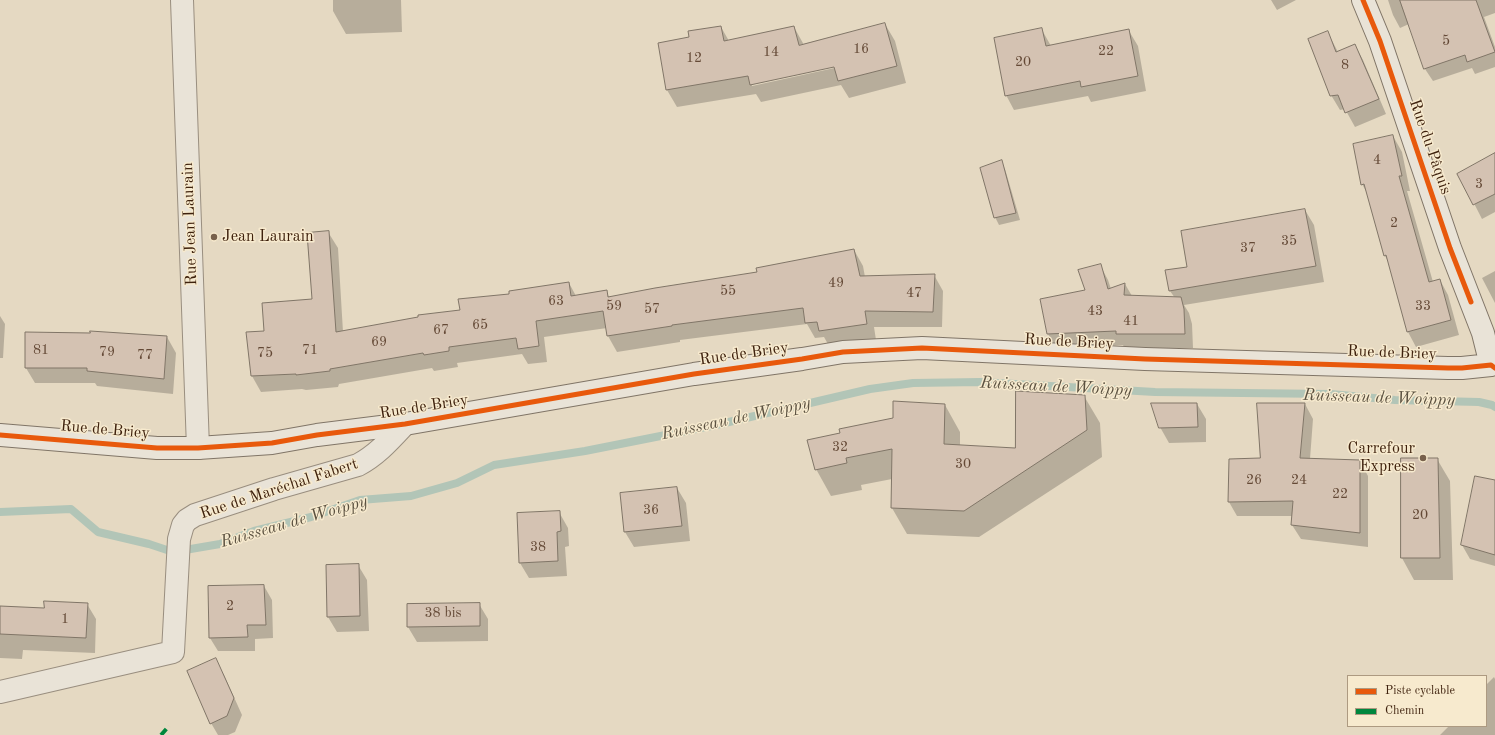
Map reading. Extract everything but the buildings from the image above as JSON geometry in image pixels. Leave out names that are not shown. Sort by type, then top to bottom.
[{"type":"street","name":"Rue Jean Laurain","points":[[182,0],[198,448]]},
{"type":"street","name":"Rue du Pâquis","points":[[1363,0],[1380,41],[1450,248],[1483,333],[1493,366]]},
{"type":"street","name":"Rue de Briey","points":[[0,435],[157,448],[198,448],[272,443],[317,435],[405,424],[694,374],[843,352],[888,349],[922,348],[1137,359],[1448,368],[1493,366]]},
{"type":"street","name":"Rue de Maréchal Fabert","points":[[0,692],[173,652],[179,539],[183,525],[187,520],[195,515],[274,489],[358,465],[370,459],[381,450],[405,424]]},
{"type":"waterway","name":"Ruisseau de Woippy","points":[[0,512],[71,509],[98,532],[149,544],[173,552],[220,544],[254,531],[311,517],[360,500],[411,496],[457,483],[494,465],[585,451],[716,425],[870,389],[913,383],[980,382],[1155,392],[1331,394],[1395,400],[1479,402],[1495,407]]},
{"type":"marked path","points":[[161,735],[169,726]]},
{"type":"cycle path","points":[[1363,0],[1380,41],[1450,248],[1471,302]]},
{"type":"cycle path","points":[[0,435],[157,448],[198,448],[272,443],[317,435],[405,424],[694,374],[843,352],[922,348],[1145,359],[1448,368],[1491,365],[1495,368]]},
{"type":"place","name":"Jean Laurain","points":[[214,237]]},
{"type":"place","name":"Carrefour Express","points":[[1423,458]]}]
